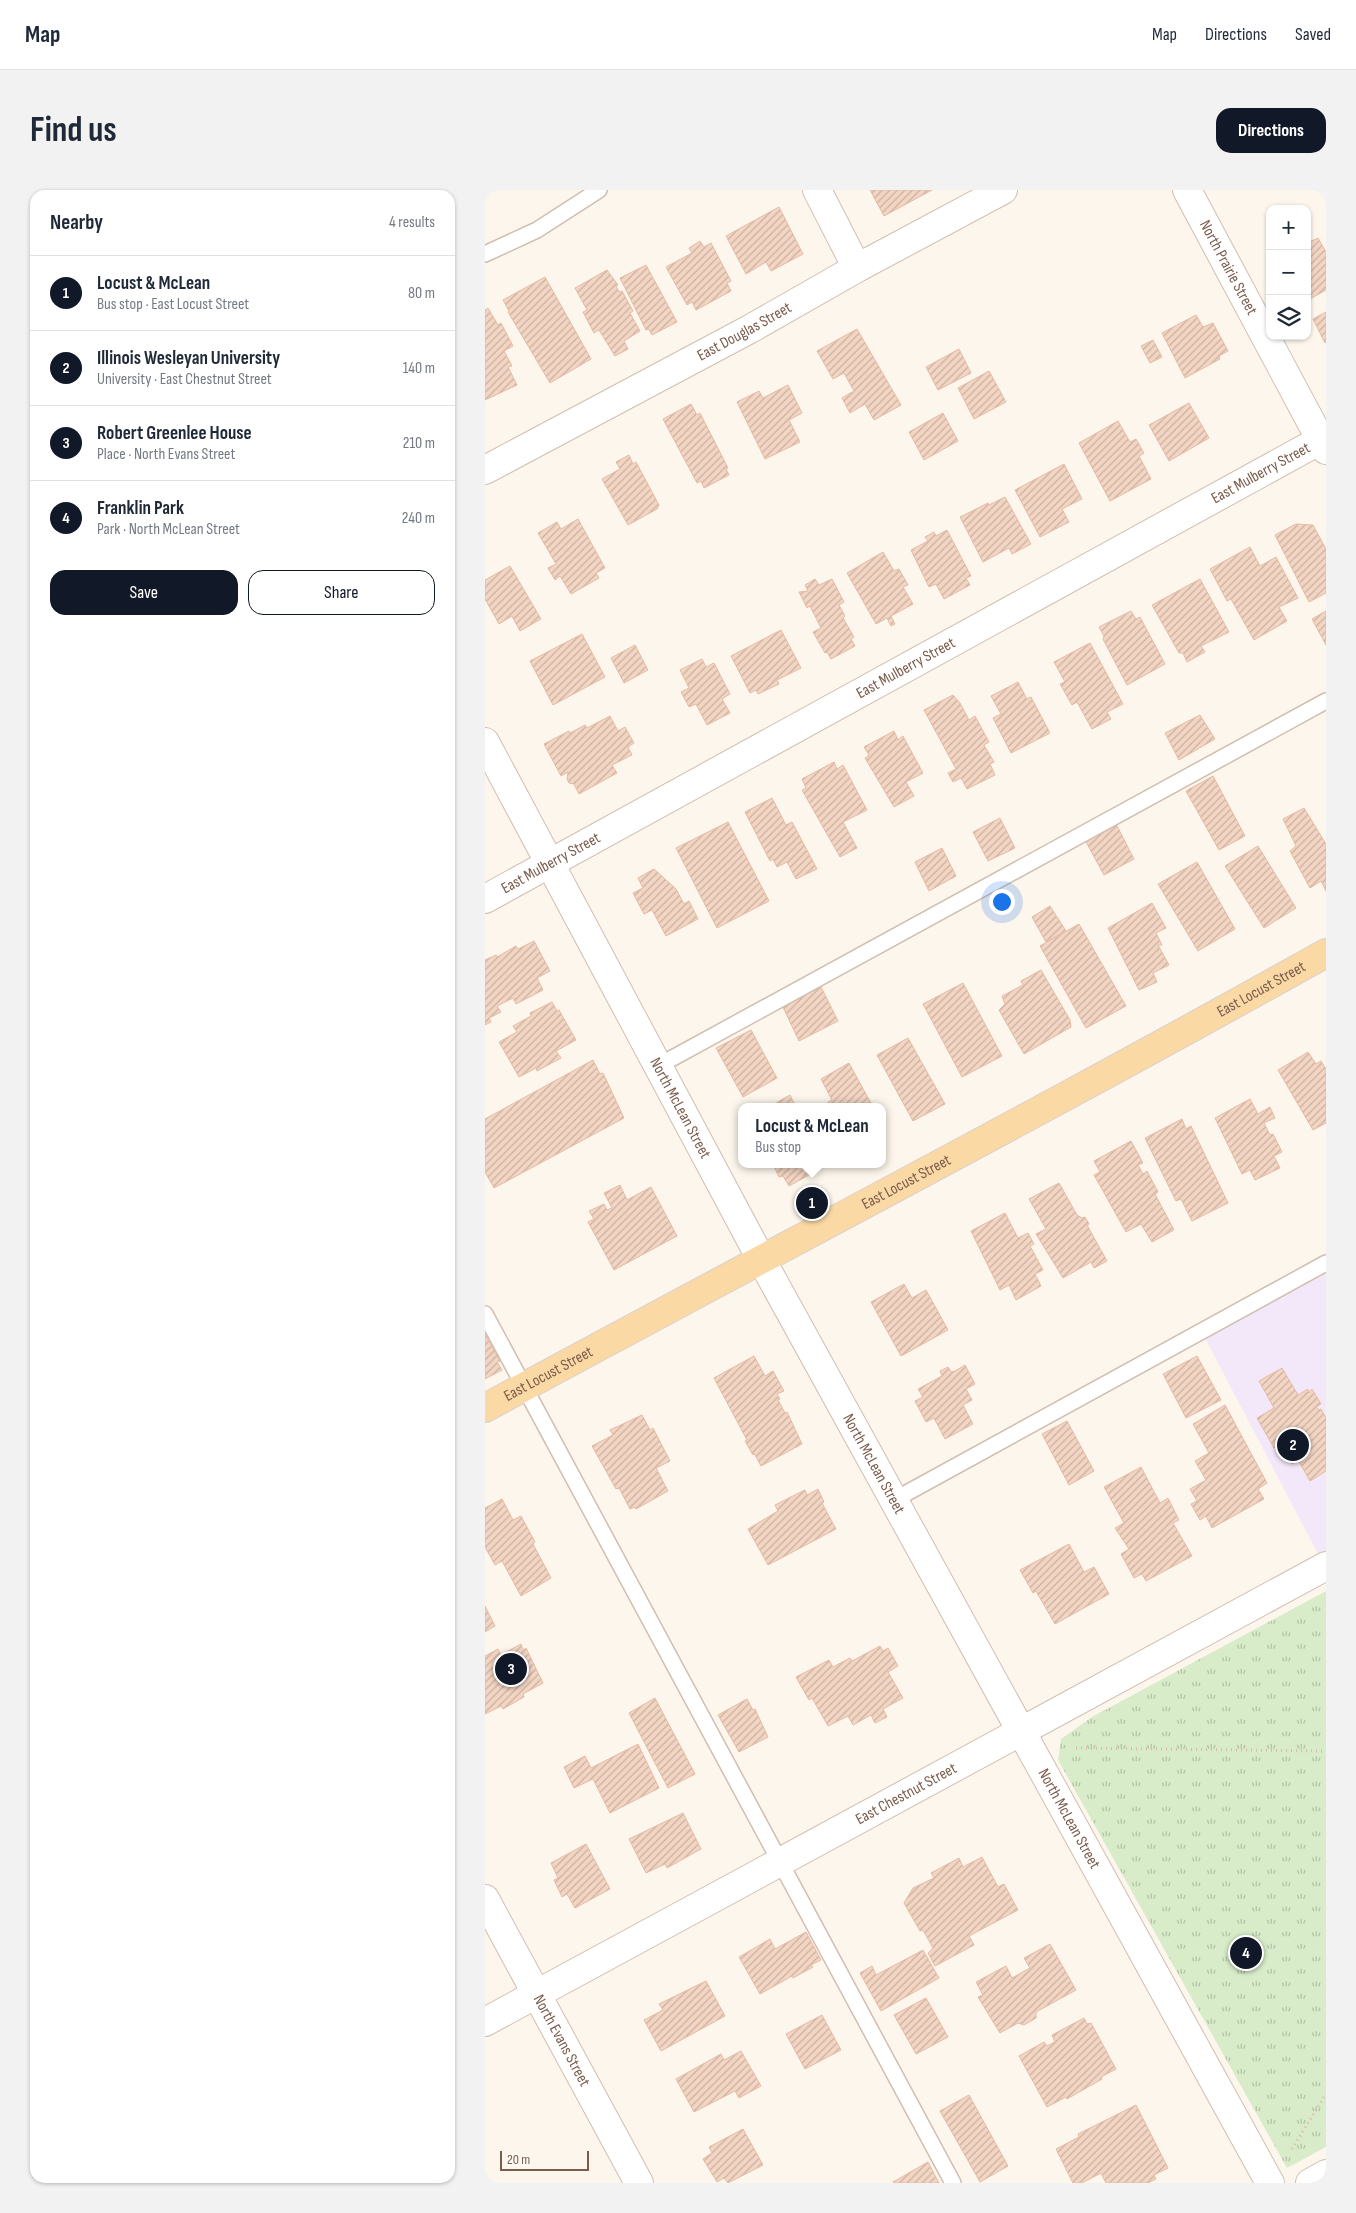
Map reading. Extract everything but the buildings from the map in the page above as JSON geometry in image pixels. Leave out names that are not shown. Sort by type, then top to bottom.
[{"type":"main road","name":"East Locust Street","points":[[485,1408],[761,1258],[1134,1061],[1326,953]]},
{"type":"street","points":[[817,190],[857,268]]},
{"type":"street","name":"East Douglas Street","points":[[485,470],[750,329],[857,268],[1003,190]]},
{"type":"street","name":"North Prairie Street","points":[[1187,190],[1324,442]]},
{"type":"street","name":"East Mulberry Street","points":[[485,899],[1324,442]]},
{"type":"street","name":"North McLean Street","points":[[485,742],[761,1258],[1271,2183]]},
{"type":"street","name":"East Chestnut Street","points":[[485,2022],[1326,1566]]},
{"type":"street","name":"North Evans Street","points":[[485,1898],[639,2183]]},
{"type":"street","points":[[1310,2183],[1326,2174]]},
{"type":"lane","points":[[485,254],[537,230],[599,190]]},
{"type":"lane","points":[[658,1066],[1326,701]]},
{"type":"lane","points":[[894,1500],[1326,1263]]},
{"type":"lane","points":[[485,1314],[953,2183]]},
{"type":"path","points":[[1077,1748],[1326,1751]]},
{"type":"path","points":[[1292,2149],[1326,2094]]},
{"type":"shaded area","points":[[1326,1273],[1326,1552],[1319,1556],[1205,1338]]},
{"type":"green space","points":[[1326,1591],[1326,2147],[1287,2168],[1058,1760],[1061,1739],[1092,1717]]},
{"type":"place","name":"Locust & McLean","points":[[812,1203]]},
{"type":"place","name":"Illinois Wesleyan University","points":[[1293,1445]]},
{"type":"place","name":"Robert Greenlee House","points":[[511,1669]]},
{"type":"place","name":"Franklin Park","points":[[1246,1953]]}]
